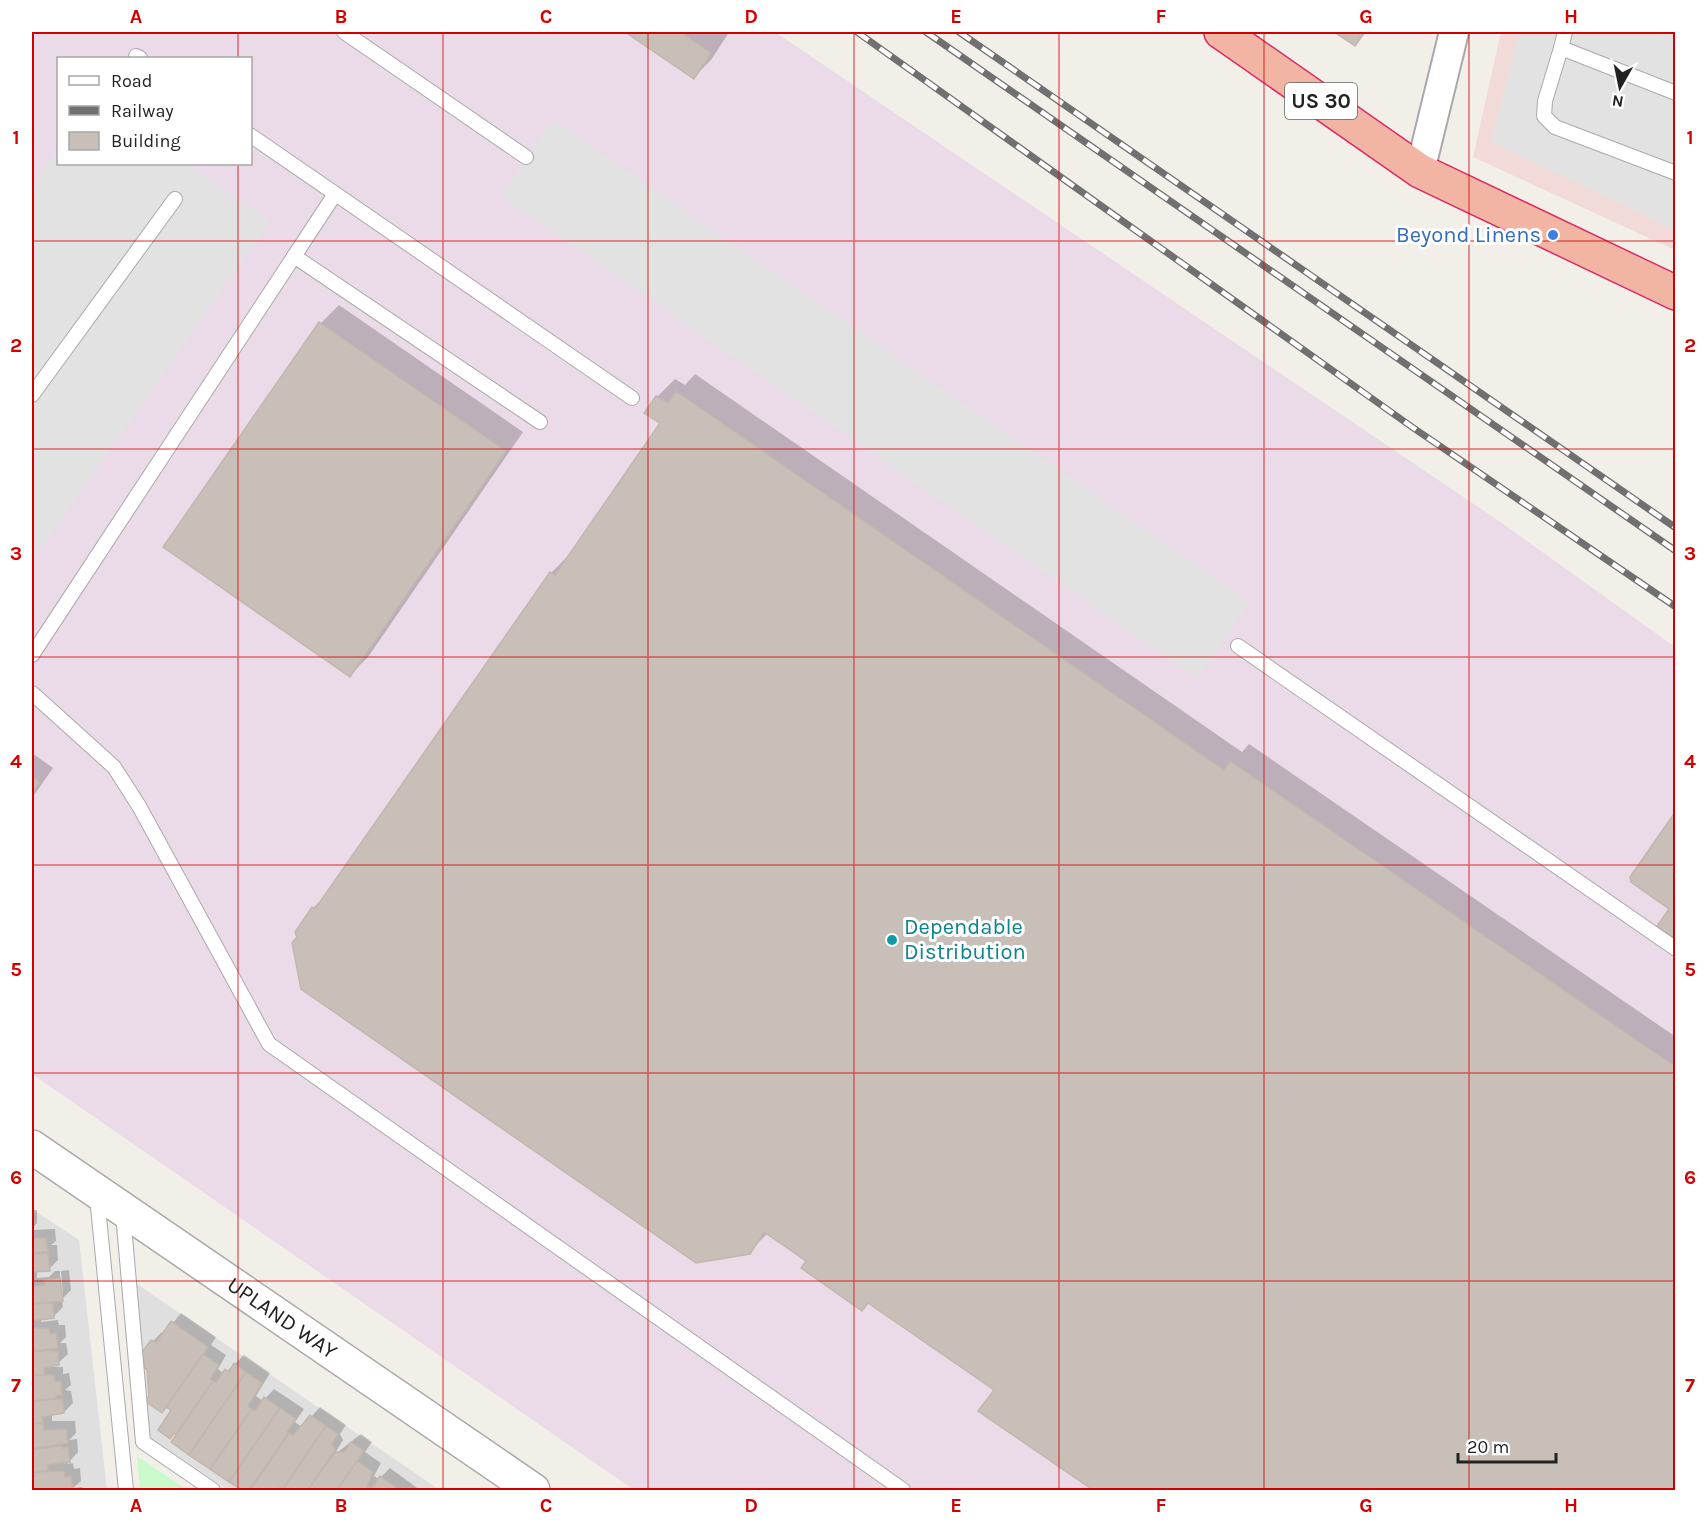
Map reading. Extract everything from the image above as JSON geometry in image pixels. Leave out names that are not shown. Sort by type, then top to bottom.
[{"type":"highway","name":"US 30","points":[[1221,32],[1420,171],[1676,293]]},
{"type":"street","points":[[1420,171],[1454,32]]},
{"type":"street","name":"UPLAND WAY","points":[[32,1147],[533,1491]]},
{"type":"lane","points":[[344,32],[526,157]]},
{"type":"lane","points":[[1565,32],[1545,101],[1544,116],[1555,127],[1676,173]]},
{"type":"lane","points":[[1561,48],[1676,93]]},
{"type":"lane","points":[[252,136],[632,398]]},
{"type":"lane","points":[[32,655],[335,194]]},
{"type":"lane","points":[[32,395],[175,199]]},
{"type":"lane","points":[[294,256],[540,422]]},
{"type":"lane","points":[[1238,646],[1676,949]]},
{"type":"lane","points":[[32,693],[114,767],[139,806],[269,1044],[903,1491]]},
{"type":"lane","points":[[110,1200],[126,1491]]},
{"type":"lane","points":[[110,1200],[143,1442],[213,1491]]},
{"type":"shaded area","name":"Dependable Distribution","points":[[32,32],[775,32],[1499,521],[1675,647],[1675,1490],[634,1490],[32,1074]]},
{"type":"shaded area","points":[[1501,32],[1675,32],[1675,250],[1473,157]]},
{"type":"shaded area","points":[[1519,32],[1675,32],[1675,230],[1491,142]]},
{"type":"shaded area","points":[[553,120],[1250,602],[1197,678],[501,196]]},
{"type":"shaded area","points":[[57,150],[57,165],[189,165],[270,221],[32,561],[32,187]]},
{"type":"shaded area","points":[[32,1209],[79,1240],[107,1490],[32,1490]]},
{"type":"shaded area","points":[[131,1280],[440,1490],[228,1490],[138,1429]]},
{"type":"green space","points":[[137,1456],[187,1490],[140,1490]]},
{"type":"building","points":[[625,32],[680,32],[711,53],[694,79]]},
{"type":"building","points":[[1339,32],[1365,32],[1355,46],[1337,34]]},
{"type":"building","points":[[319,322],[506,451],[350,677],[163,547]]},
{"type":"building","name":"Dependable Distribution","points":[[676,391],[1224,770],[1230,761],[1676,1067],[1676,1490],[1093,1490],[978,1411],[994,1390],[868,1303],[862,1311],[801,1268],[806,1261],[764,1232],[750,1254],[696,1263],[301,989],[292,943],[297,937],[295,932],[312,907],[315,909],[550,572],[555,575],[660,423],[644,413],[656,396],[668,403]]},
{"type":"building","points":[[32,776],[40,782],[32,795]]},
{"type":"building","points":[[1676,811],[1676,939],[1657,926],[1669,909],[1631,882],[1630,877]]},
{"type":"building","points":[[32,1238],[46,1238],[48,1251],[32,1254]]},
{"type":"building","points":[[48,1253],[50,1271],[32,1272],[32,1254]]},
{"type":"building","points":[[60,1278],[63,1301],[32,1304],[32,1286],[45,1285],[44,1280]]},
{"type":"building","points":[[53,1303],[54,1318],[32,1321],[32,1304]]},
{"type":"building","points":[[171,1321],[208,1347],[162,1413],[145,1401],[149,1396],[147,1369],[144,1368],[144,1359],[139,1356],[151,1340],[156,1343]]},
{"type":"building","points":[[32,1328],[49,1328],[50,1334],[56,1333],[58,1348],[32,1351]]},
{"type":"building","points":[[52,1350],[52,1352],[58,1351],[59,1365],[44,1368],[44,1375],[32,1376],[32,1352]]},
{"type":"building","points":[[203,1354],[219,1365],[210,1379],[213,1381],[176,1435],[174,1433],[170,1439],[158,1430],[171,1410],[166,1407]]},
{"type":"building","points":[[234,1363],[246,1372],[189,1455],[171,1442],[213,1381],[216,1383],[225,1369],[229,1372]]},
{"type":"building","points":[[246,1372],[262,1383],[248,1406],[252,1409],[210,1469],[189,1455]]},
{"type":"building","points":[[54,1375],[55,1382],[61,1381],[62,1395],[56,1396],[56,1399],[32,1401],[32,1376]]},
{"type":"building","points":[[264,1397],[280,1408],[229,1482],[210,1469],[252,1409],[255,1411]]},
{"type":"building","points":[[63,1400],[64,1413],[42,1417],[43,1423],[32,1424],[32,1401]]},
{"type":"building","points":[[280,1408],[296,1419],[287,1432],[289,1433],[249,1490],[242,1490],[229,1482]]},
{"type":"building","points":[[310,1415],[326,1426],[283,1489],[280,1487],[278,1490],[250,1490],[289,1433],[293,1436]]},
{"type":"building","points":[[43,1423],[44,1430],[66,1429],[68,1443],[32,1449],[32,1424]]},
{"type":"building","points":[[326,1426],[338,1434],[332,1444],[335,1450],[308,1490],[283,1489]]},
{"type":"building","points":[[351,1442],[364,1451],[337,1490],[308,1490],[328,1461],[337,1452],[344,1452]]},
{"type":"building","points":[[62,1446],[62,1448],[68,1447],[70,1462],[48,1465],[48,1471],[32,1473],[32,1449]]},
{"type":"building","points":[[357,1461],[373,1472],[366,1490],[337,1490]]},
{"type":"building","points":[[64,1471],[65,1477],[71,1476],[73,1490],[32,1490],[32,1473]]},
{"type":"building","points":[[380,1476],[397,1488],[395,1490],[366,1490],[368,1487],[371,1489]]},
{"type":"railway","points":[[857,32],[1412,427],[1676,607]]},
{"type":"railway","points":[[926,32],[1676,551]]},
{"type":"railway","points":[[959,32],[1676,528]]},
{"type":"place","name":"Beyond Linens","points":[[1553,235]]},
{"type":"place","name":"Dependable Distribution","points":[[892,940]]}]
